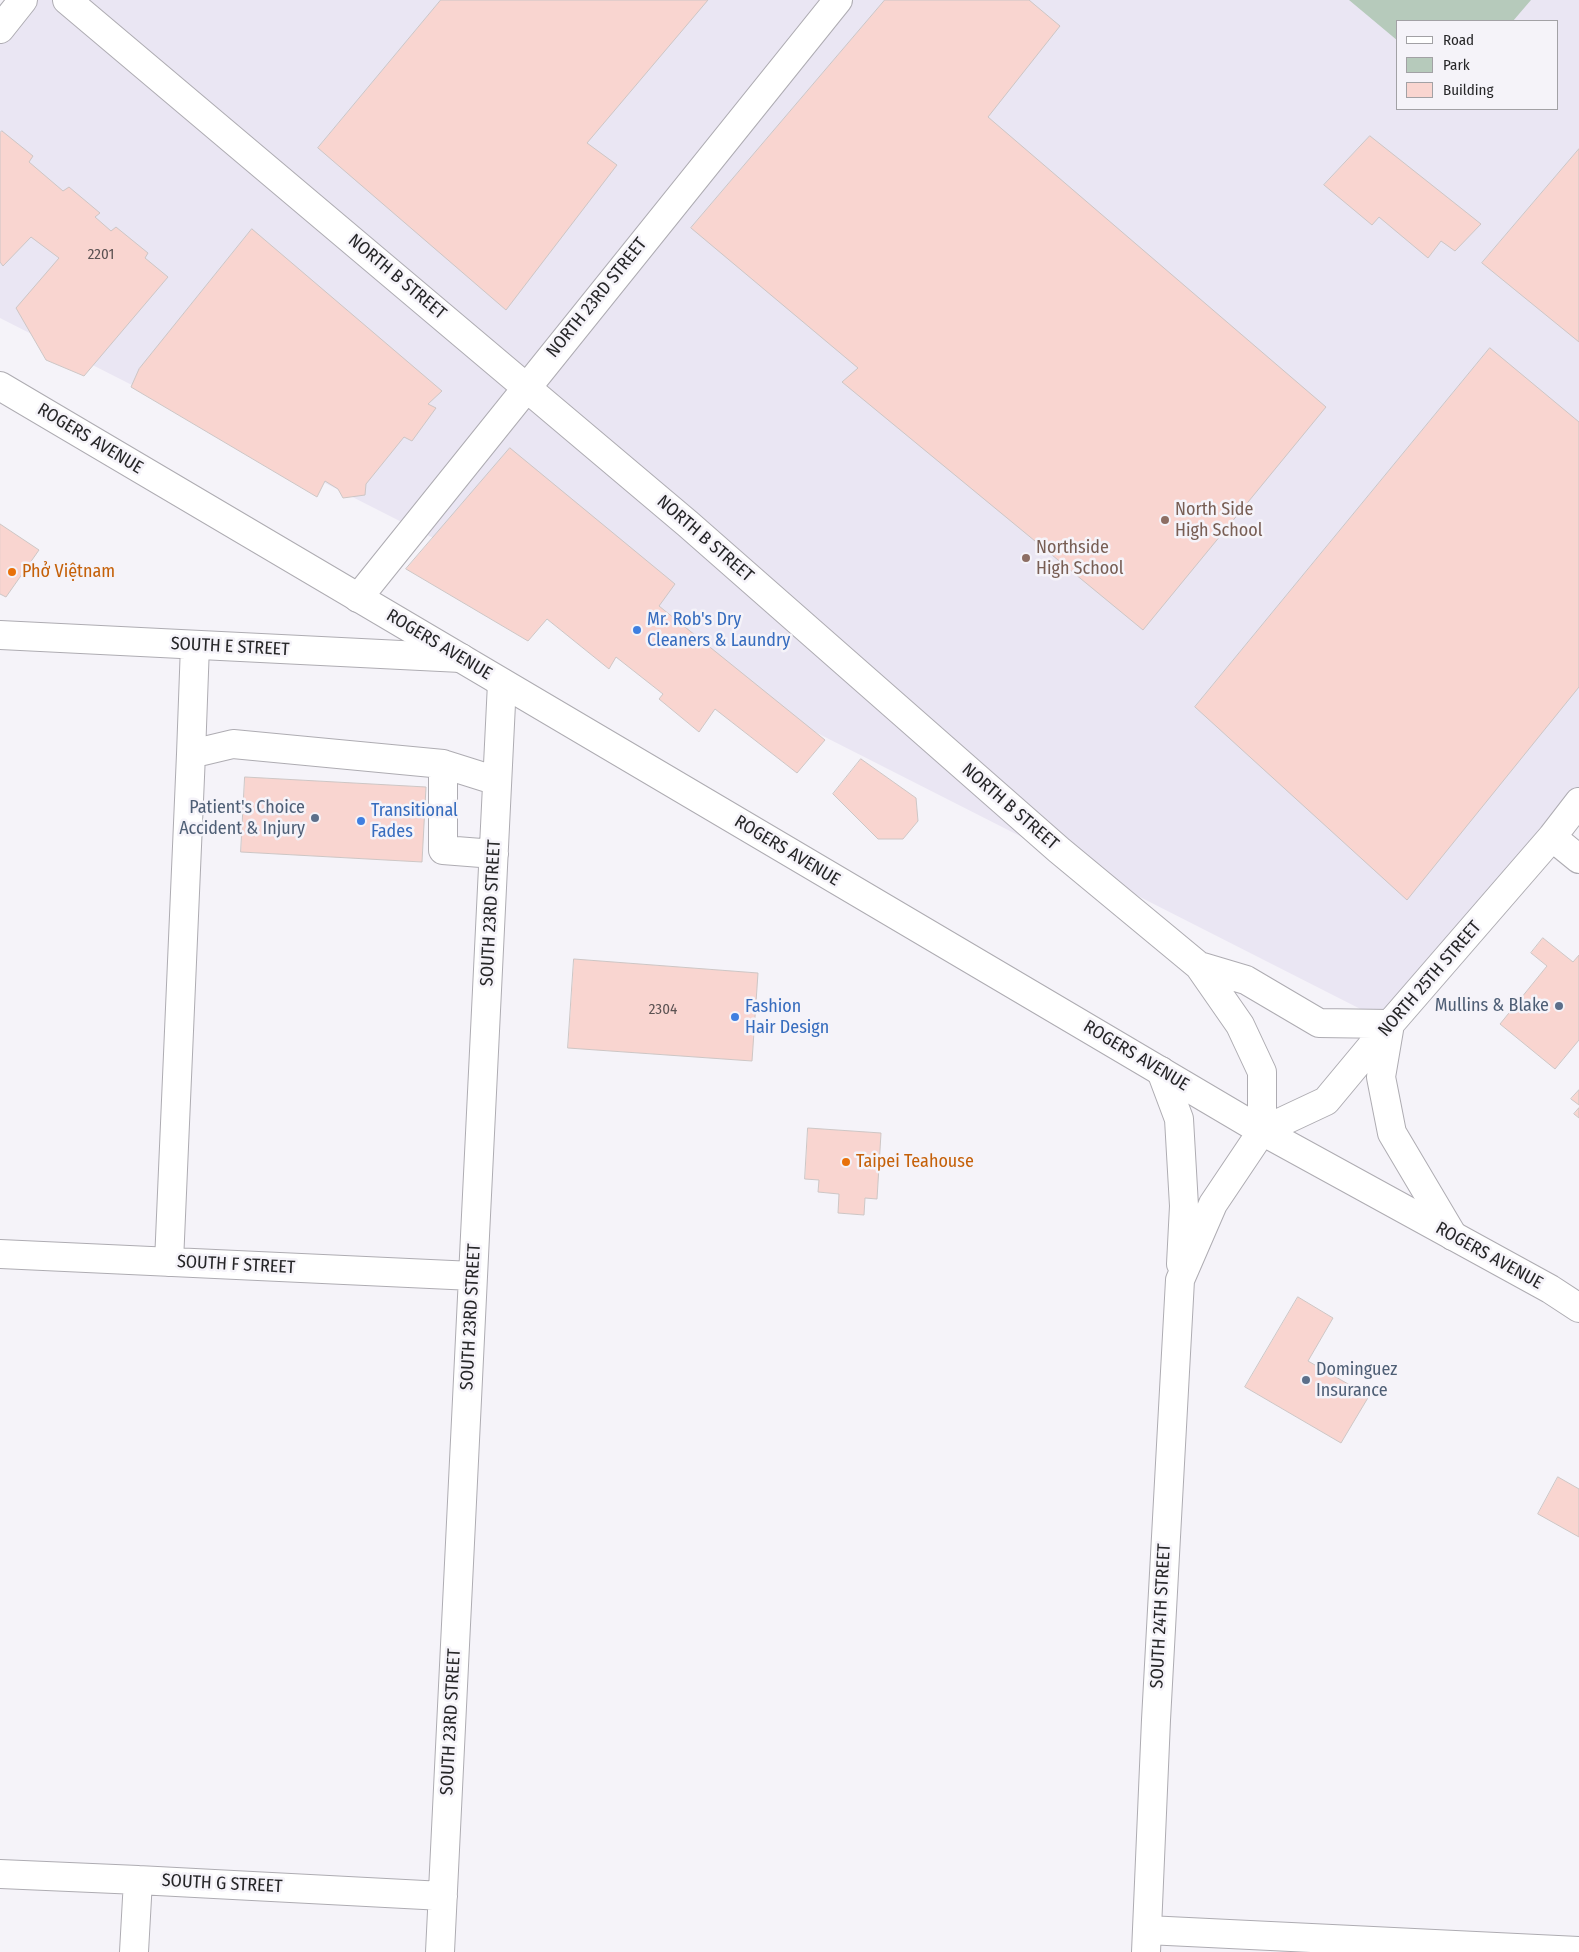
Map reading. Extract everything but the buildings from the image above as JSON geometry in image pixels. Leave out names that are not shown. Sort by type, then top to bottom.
[{"type":"street","points":[[0,29],[23,0]]},
{"type":"street","name":"NORTH B STREET","points":[[67,0],[527,386],[688,524],[1059,850],[1199,966],[1240,1025],[1262,1072],[1262,1131]]},
{"type":"street","name":"NORTH 23RD STREET","points":[[358,598],[838,0]]},
{"type":"street","name":"ROGERS AVENUE","points":[[0,386],[1262,1131],[1550,1289],[1579,1308]]},
{"type":"street","name":"SOUTH E STREET","points":[[0,635],[461,658]]},
{"type":"street","points":[[169,1262],[195,645]]},
{"type":"street","name":"SOUTH 23RD STREET","points":[[440,1952],[502,682]]},
{"type":"street","points":[[191,754],[233,744],[443,764],[497,781]]},
{"type":"street","points":[[443,764],[443,850],[494,854]]},
{"type":"street","name":"NORTH 25TH STREET","points":[[1262,1131],[1326,1101],[1552,837],[1579,802]]},
{"type":"street","points":[[1552,837],[1579,859]]},
{"type":"street","points":[[1199,966],[1246,980],[1319,1023],[1390,1024],[1381,1078],[1392,1133],[1453,1236]]},
{"type":"street","name":"SOUTH 24TH STREET","points":[[1147,1941],[1156,1720],[1184,1206],[1179,1119],[1161,1071]]},
{"type":"street","name":"SOUTH 24TH STREET","points":[[1180,1280],[1214,1204],[1262,1131]]},
{"type":"street","name":"SOUTH F STREET","points":[[0,1254],[473,1276]]},
{"type":"street","name":"SOUTH G STREET","points":[[0,1874],[443,1896]]},
{"type":"street","points":[[134,1952],[138,1880]]},
{"type":"street","points":[[1147,1941],[1579,1951]]},
{"type":"shaded area","name":"North Side High School","points":[[28,0],[1579,0],[1579,799],[1390,1024],[0,318],[0,34]]},
{"type":"green space","points":[[1349,0],[1531,0],[1514,20],[1396,20],[1396,39]]},
{"type":"place","name":"North Side High School","points":[[1165,520]]},
{"type":"place","name":"Northside High School","points":[[1026,558]]},
{"type":"place","name":"Phở Việtnam","points":[[12,572]]},
{"type":"place","name":"Mr. Rob's Dry Cleaners & Laundry","points":[[637,630]]},
{"type":"place","name":"Patient's Choice Accident & Injury","points":[[315,818]]},
{"type":"place","name":"Transitional Fades","points":[[361,821]]},
{"type":"place","name":"Mullins & Blake","points":[[1559,1006]]},
{"type":"place","name":"Fashion Hair Design","points":[[735,1017]]},
{"type":"place","name":"Taipei Teahouse","points":[[846,1162]]},
{"type":"place","name":"Dominguez Insurance","points":[[1306,1380]]}]
